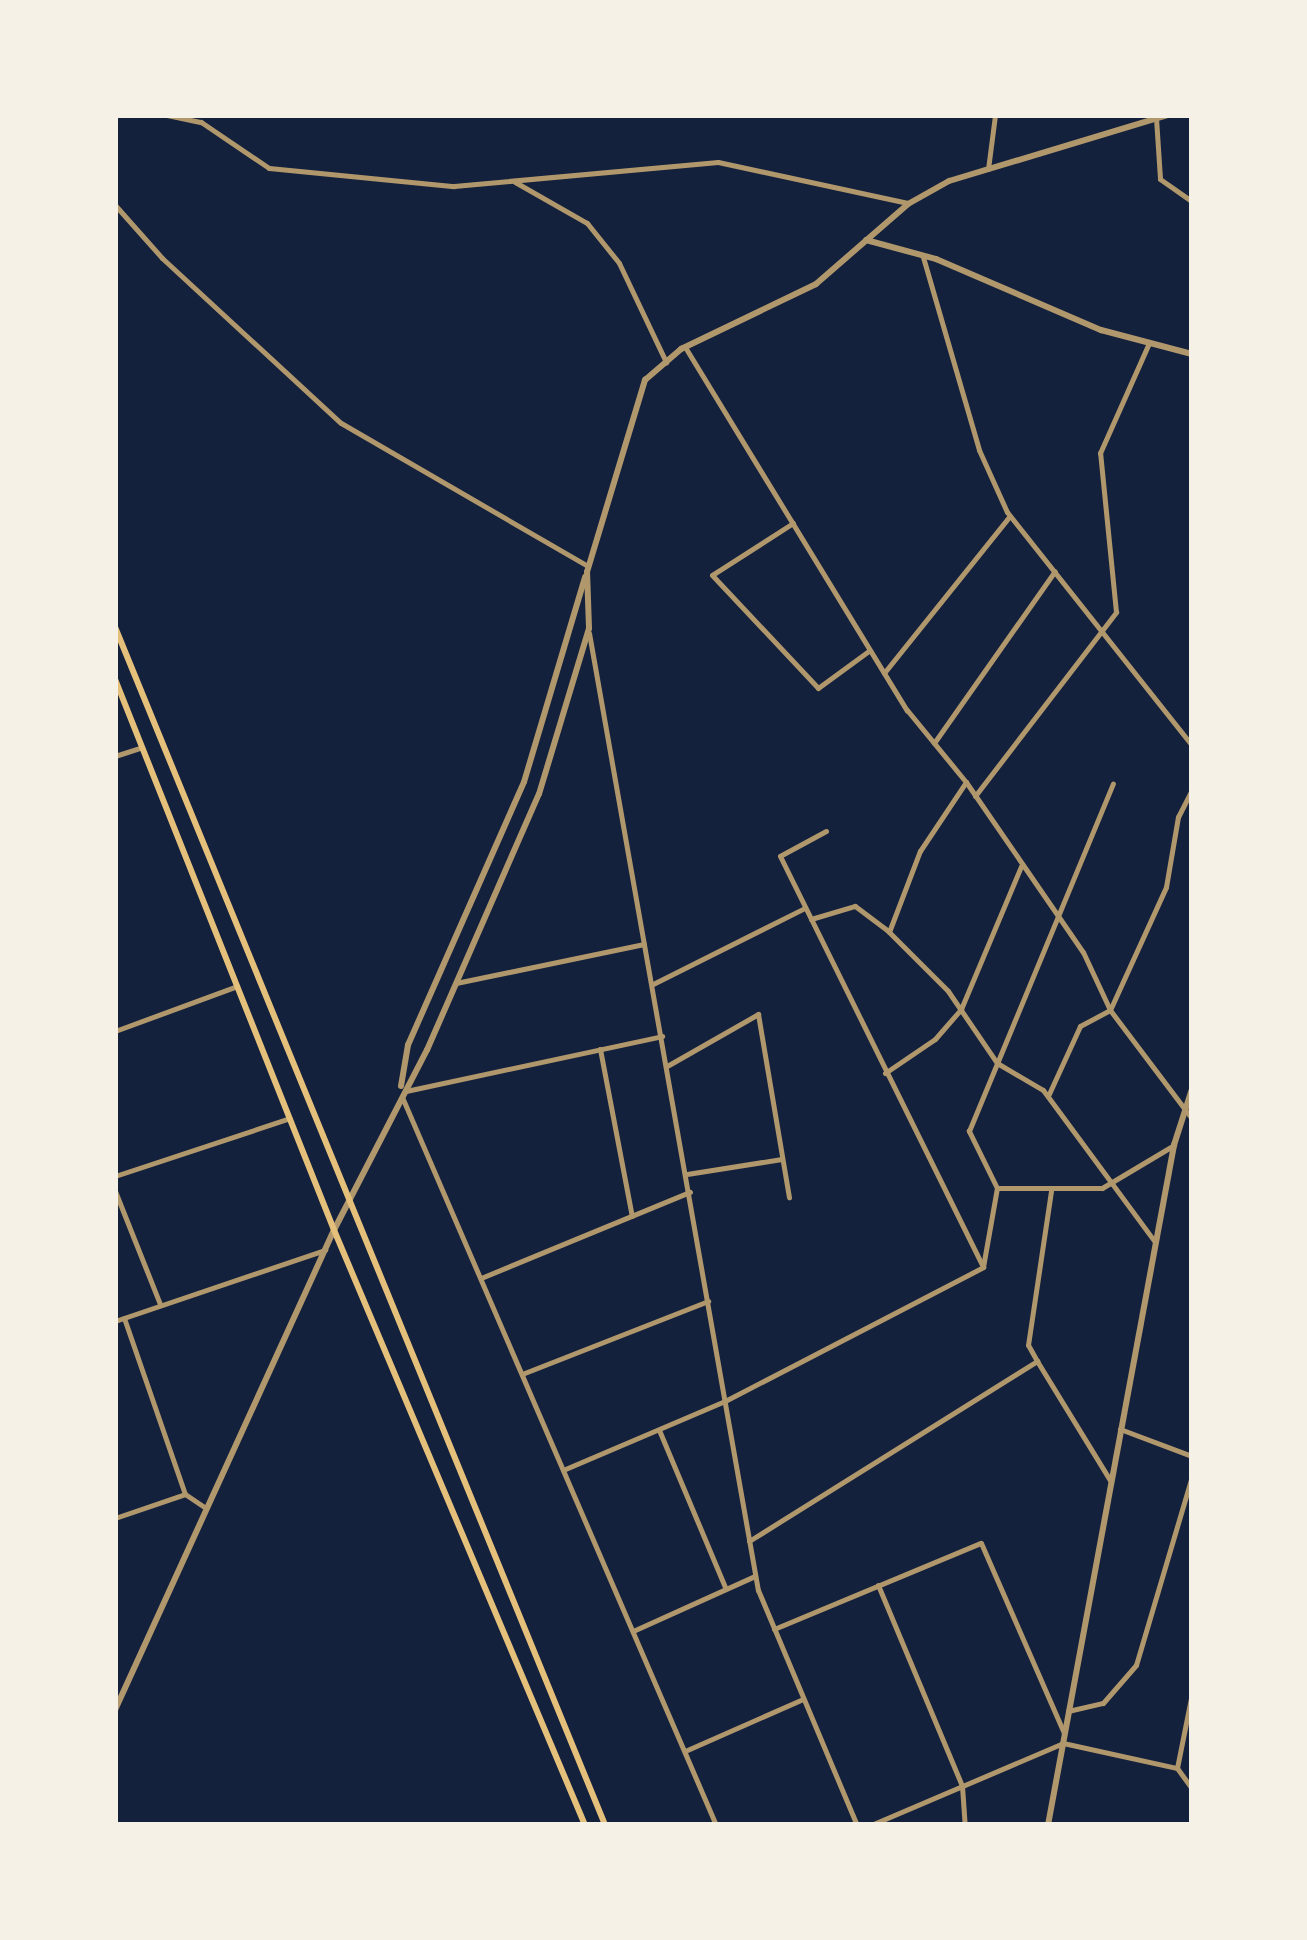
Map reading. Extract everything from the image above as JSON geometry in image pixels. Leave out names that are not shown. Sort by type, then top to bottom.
[{"type":"main road","points":[[115,627],[302,1096],[351,1195],[414,1366],[606,1825]]},
{"type":"main road","points":[[115,680],[334,1230],[584,1825]]},
{"type":"street","points":[[167,115],[200,118],[269,168],[454,186],[718,162],[908,204]]},
{"type":"street","points":[[988,169],[995,115]]},
{"type":"street","points":[[716,1825],[400,1092],[408,1045],[524,782],[645,380],[685,348],[816,284],[908,204],[988,169],[1167,115]]},
{"type":"street","points":[[1156,118],[1160,179],[1192,202]]},
{"type":"street","points":[[512,180],[586,224],[619,263],[666,362]]},
{"type":"street","points":[[115,205],[162,258],[342,423],[587,569]]},
{"type":"street","points":[[866,240],[922,256],[1101,330],[1192,354]]},
{"type":"street","points":[[922,256],[979,450],[1010,516],[1192,745]]},
{"type":"street","points":[[974,796],[1105,633],[1116,612],[1100,453],[1149,342]]},
{"type":"street","points":[[685,348],[884,673],[966,782],[1020,866],[1083,952],[1110,1010],[1192,1119]]},
{"type":"street","points":[[884,673],[1010,516]]},
{"type":"street","points":[[793,524],[712,575],[818,688],[870,650]]},
{"type":"street","points":[[587,569],[589,628],[755,1576],[857,1825]]},
{"type":"street","points":[[934,743],[1056,572]]},
{"type":"street","points":[[115,1710],[334,1230],[456,984],[538,794],[589,628]]},
{"type":"street","points":[[115,756],[142,747]]},
{"type":"street","points":[[889,932],[920,851],[966,782]]},
{"type":"street","points":[[984,1267],[998,1188],[968,1131],[1113,784]]},
{"type":"street","points":[[1048,1096],[1080,1026],[1110,1010],[1166,887],[1178,817],[1192,790]]},
{"type":"street","points":[[826,830],[780,856],[984,1267]]},
{"type":"street","points":[[885,1073],[935,1039],[961,1010],[1020,866]]},
{"type":"street","points":[[811,919],[855,906],[889,932],[961,1010],[997,1063],[1048,1096],[1155,1242]]},
{"type":"street","points":[[653,984],[805,908]]},
{"type":"street","points":[[456,984],[646,944]]},
{"type":"street","points":[[115,1030],[237,986]]},
{"type":"street","points":[[668,1066],[758,1014],[789,1198]]},
{"type":"street","points":[[400,1092],[662,1036]]},
{"type":"street","points":[[600,1049],[632,1216]]},
{"type":"street","points":[[1048,1825],[1174,1145],[1192,1090]]},
{"type":"street","points":[[115,1176],[290,1118]]},
{"type":"street","points":[[998,1188],[1016,1184],[1052,1190],[1109,1184],[1174,1145]]},
{"type":"street","points":[[687,1174],[782,1159]]},
{"type":"street","points":[[1052,1190],[1028,1345],[1110,1480]]},
{"type":"street","points":[[115,1191],[160,1305]]},
{"type":"street","points":[[480,1278],[690,1192]]},
{"type":"street","points":[[115,1321],[325,1250]]},
{"type":"street","points":[[563,1470],[725,1402],[984,1267]]},
{"type":"street","points":[[522,1374],[708,1301]]},
{"type":"street","points":[[124,1318],[185,1494],[207,1509]]},
{"type":"street","points":[[750,1541],[1037,1361]]},
{"type":"street","points":[[1120,1429],[1192,1456]]},
{"type":"street","points":[[658,1430],[725,1587]]},
{"type":"street","points":[[1068,1711],[1103,1703],[1136,1665],[1192,1476]]},
{"type":"street","points":[[115,1518],[185,1494]]},
{"type":"street","points":[[774,1629],[981,1543],[1064,1733]]},
{"type":"street","points":[[633,1632],[755,1576]]},
{"type":"street","points":[[878,1584],[962,1786],[965,1825]]},
{"type":"street","points":[[1177,1768],[1192,1693]]},
{"type":"street","points":[[685,1752],[804,1698]]},
{"type":"street","points":[[871,1825],[1063,1743],[1177,1768],[1192,1789]]}]
